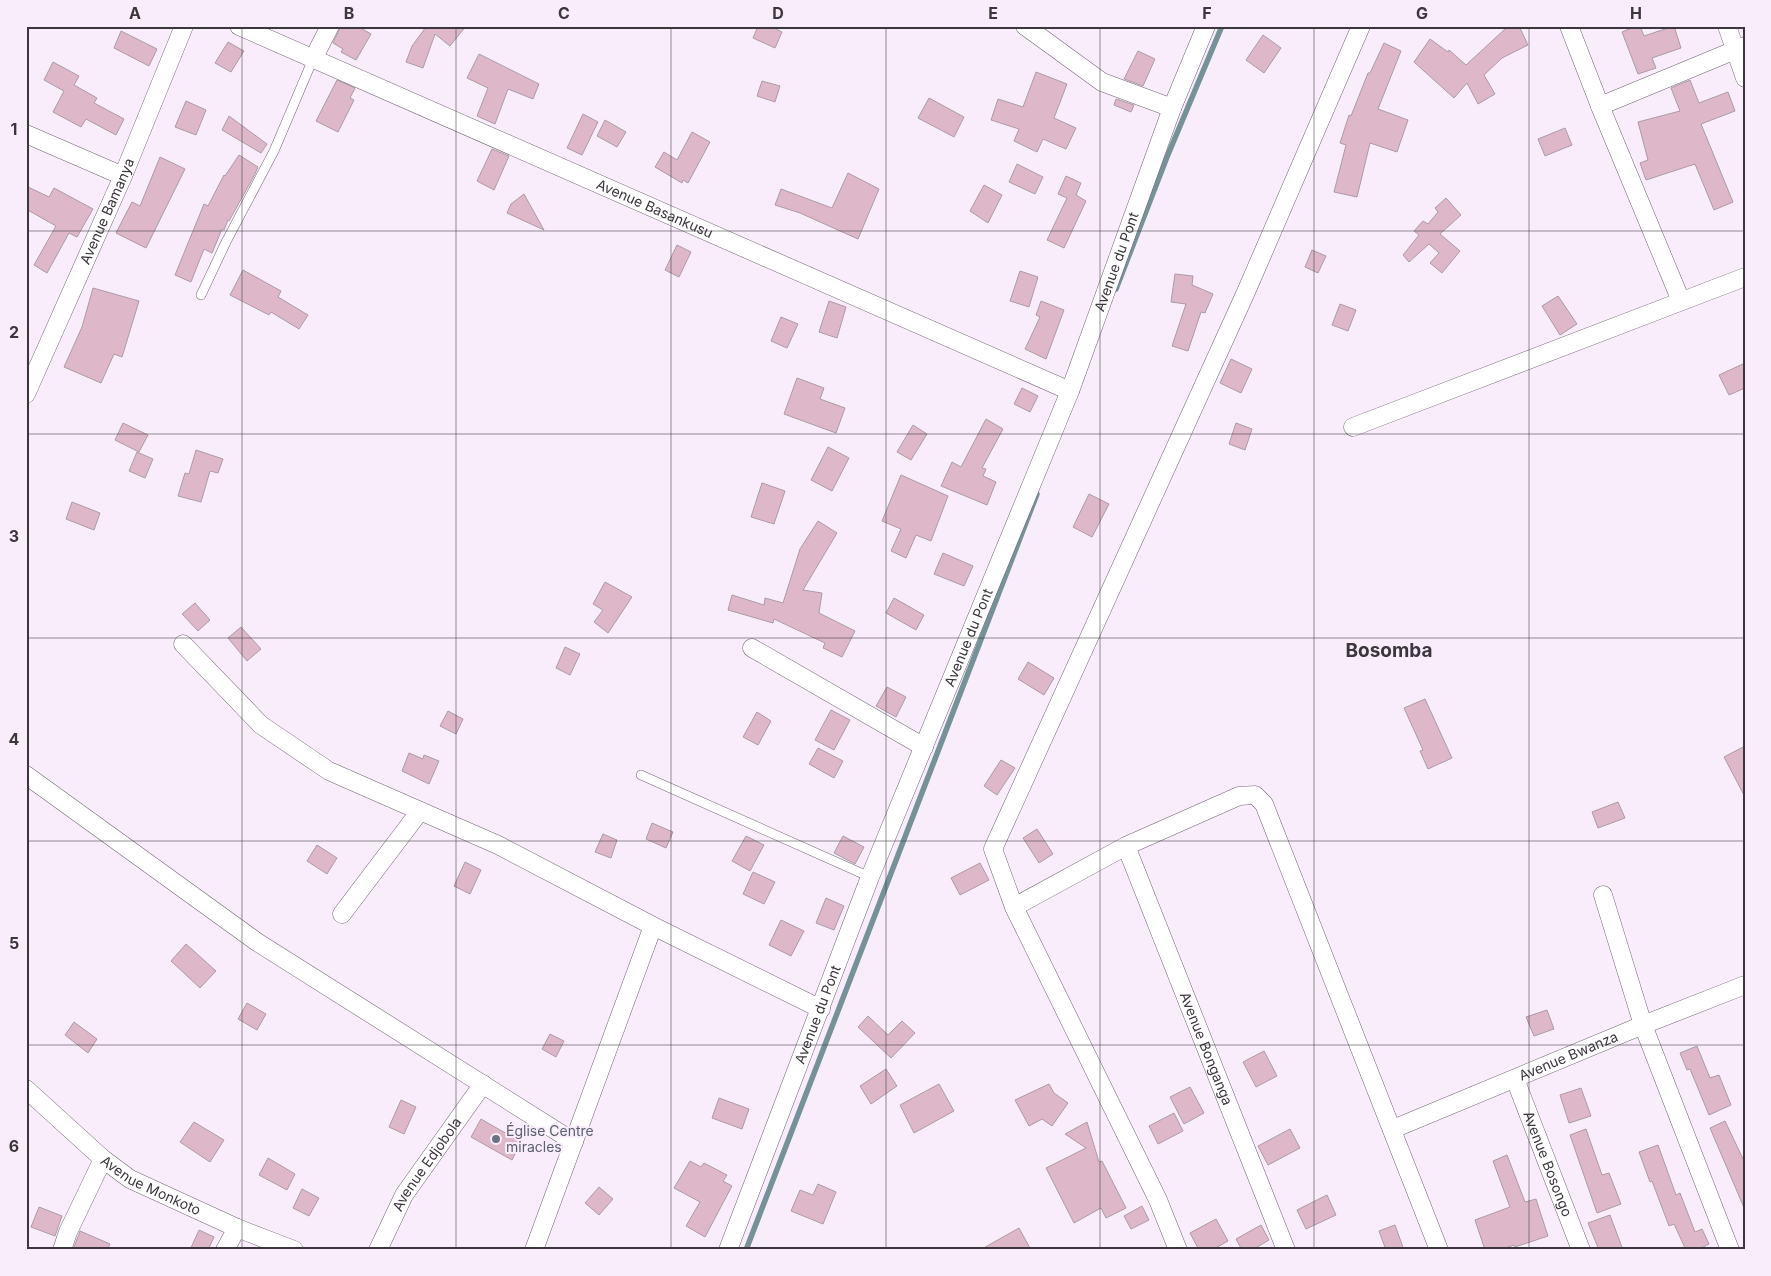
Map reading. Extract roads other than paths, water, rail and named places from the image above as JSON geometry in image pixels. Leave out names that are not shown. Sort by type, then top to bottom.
[{"type":"street","name":"Avenue Bamanya","points":[[26,394],[122,176],[184,26]]},
{"type":"street","name":"Avenue Basankusu","points":[[239,26],[1070,391]]},
{"type":"street","points":[[313,58],[330,26]]},
{"type":"street","points":[[1024,26],[1102,82],[1172,108]]},
{"type":"street","name":"Avenue du Pont","points":[[728,1250],[870,877],[1070,391],[1172,108],[1206,26]]},
{"type":"street","points":[[1178,1250],[1158,1200],[1014,907],[993,849],[1242,301],[1361,26]]},
{"type":"street","points":[[1569,26],[1681,301]]},
{"type":"street","points":[[1727,26],[1740,48],[1745,78]]},
{"type":"street","points":[[1600,106],[1740,48]]},
{"type":"street","points":[[26,134],[122,176]]},
{"type":"street","points":[[1353,427],[1745,277]]},
{"type":"street","points":[[183,644],[261,725],[329,771],[498,845],[653,926],[821,1009]]},
{"type":"street","points":[[752,648],[924,747]]},
{"type":"street","points":[[26,775],[257,942],[574,1142]]},
{"type":"street","points":[[1014,907],[1126,846],[1240,796],[1255,795],[1264,804],[1439,1250]]},
{"type":"street","points":[[342,914],[420,811]]},
{"type":"street","name":"Avenue Bonganga","points":[[1126,846],[1286,1250]]},
{"type":"street","points":[[1603,895],[1643,1025],[1730,1250]]},
{"type":"street","points":[[534,1250],[653,926]]},
{"type":"street","name":"Avenue Bwanza","points":[[1393,1129],[1643,1025],[1745,985]]},
{"type":"street","name":"Avenue Bosongo","points":[[1515,1078],[1581,1250]]},
{"type":"street","name":"Avenue Edjobola","points":[[378,1250],[404,1195],[483,1084]]},
{"type":"street","name":"Avenue Monkoto","points":[[26,1090],[103,1159],[130,1179],[238,1228],[294,1250]]},
{"type":"street","points":[[62,1250],[68,1232],[103,1159]]},
{"type":"street","points":[[225,1250],[238,1228]]},
{"type":"lane","points":[[201,294],[274,151],[313,58]]},
{"type":"lane","points":[[641,775],[870,877]]},
{"type":"waterway","points":[[1116,289],[1167,157],[1222,26]]},
{"type":"waterway","points":[[746,1250],[1037,494]]},
{"type":"place","name":"Église Centre miracles","points":[[496,1139]]},
{"type":"district","name":"Bosomba","points":[[1389,650]]}]
